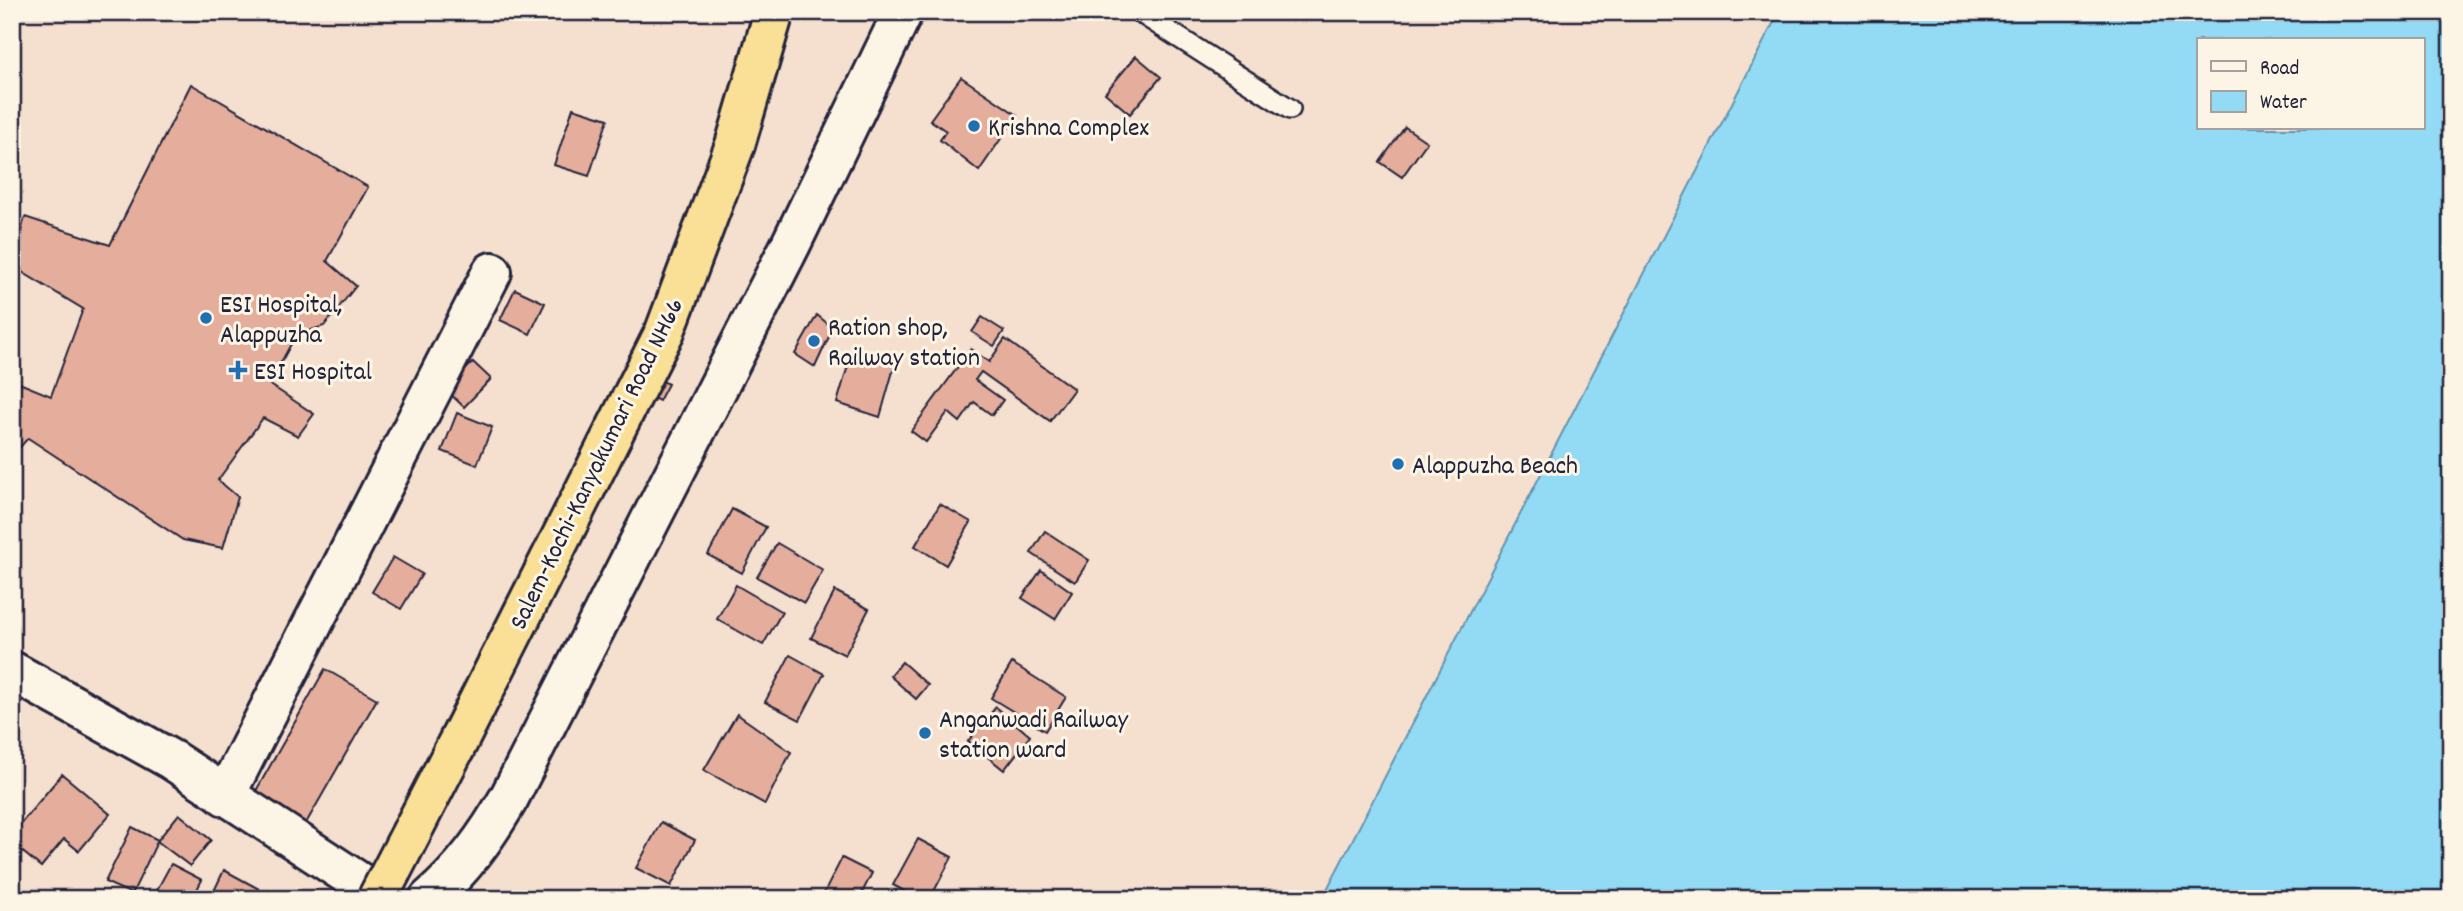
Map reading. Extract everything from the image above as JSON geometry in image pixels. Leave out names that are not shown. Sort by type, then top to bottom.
[{"type":"highway","name":"Salem-Kochi-Kanyakumari Road NH66","points":[[377,899],[665,331],[735,145],[774,12]]},
{"type":"main road","points":[[429,899],[454,877],[479,846],[509,798],[791,244],[903,12]]},
{"type":"main road","points":[[225,796],[492,272]]},
{"type":"main road","points":[[12,671],[172,760],[385,899]]},
{"type":"lane","points":[[1139,12],[1290,109]]},
{"type":"water","points":[[1779,12],[2451,12],[2451,899],[1322,899]]},
{"type":"building","points":[[1136,56],[1161,77],[1130,114],[1105,93]]},
{"type":"building","name":"Krishna Complex","points":[[961,77],[1017,115],[979,171],[940,140],[946,131],[930,120]]},
{"type":"building","name":"ESI Hospital, Alappuzha","points":[[191,84],[368,187],[327,261],[356,286],[324,326],[296,335],[269,384],[314,414],[298,436],[263,418],[218,480],[238,497],[223,548],[183,540],[28,438],[12,456],[12,380],[51,396],[83,309],[12,266],[25,217],[110,245]]},
{"type":"building","points":[[573,108],[608,119],[589,176],[554,165]]},
{"type":"building","points":[[1405,127],[1427,142],[1402,177],[1380,162]]},
{"type":"building","points":[[515,289],[545,303],[530,334],[500,320]]},
{"type":"building","name":"Ration shop, Railway station","points":[[817,315],[833,328],[815,367],[795,354]]},
{"type":"building","points":[[982,317],[1004,331],[994,346],[972,332]]},
{"type":"building","points":[[1005,339],[1074,389],[1050,421],[981,372],[975,380],[1003,400],[992,415],[974,402],[960,422],[948,412],[926,442],[911,431],[971,349],[989,362]]},
{"type":"building","points":[[852,352],[895,364],[880,417],[837,403]]},
{"type":"building","points":[[473,362],[491,379],[464,407],[446,390]]},
{"type":"building","points":[[630,364],[668,384],[659,401],[621,381]]},
{"type":"building","points":[[457,413],[492,427],[477,465],[442,451]]},
{"type":"building","points":[[940,504],[971,522],[946,565],[915,546]]},
{"type":"building","points":[[732,509],[766,527],[742,573],[708,555]]},
{"type":"building","points":[[1045,531],[1089,560],[1075,582],[1031,553]]},
{"type":"building","points":[[777,543],[823,570],[804,603],[757,577]]},
{"type":"building","points":[[393,557],[422,574],[401,609],[372,592]]},
{"type":"building","points":[[1041,570],[1072,592],[1055,619],[1022,598]]},
{"type":"building","points":[[736,585],[782,612],[763,645],[717,619]]},
{"type":"building","points":[[835,591],[869,609],[845,655],[811,638]]},
{"type":"building","points":[[790,655],[824,674],[800,720],[765,702]]},
{"type":"building","points":[[902,662],[928,685],[916,699],[890,676]]},
{"type":"building","points":[[1012,663],[1066,697],[1045,731],[991,698]]},
{"type":"building","points":[[325,669],[377,699],[305,825],[253,796]]},
{"type":"building","points":[[996,707],[1030,736],[1004,770],[968,741]]},
{"type":"building","points":[[737,714],[791,752],[765,804],[704,770]]},
{"type":"building","points":[[62,774],[110,814],[79,851],[64,839],[41,867],[12,843],[12,834]]},
{"type":"building","points":[[179,814],[211,840],[190,866],[157,841]]},
{"type":"building","points":[[661,822],[695,840],[671,886],[636,868]]},
{"type":"building","points":[[132,827],[158,840],[132,894],[105,882]]},
{"type":"building","points":[[918,839],[952,857],[930,899],[919,899],[893,885]]},
{"type":"building","points":[[842,858],[872,873],[859,899],[830,899],[823,895]]},
{"type":"building","points":[[171,864],[202,880],[192,899],[152,899]]},
{"type":"building","points":[[224,870],[259,889],[254,899],[228,899],[214,891]]},
{"type":"place","name":"Krishna Complex","points":[[974,126]]},
{"type":"place","name":"ESI Hospital, Alappuzha","points":[[206,318]]},
{"type":"place","name":"Ration shop, Railway station","points":[[814,341]]},
{"type":"place","name":"ESI Hospital","points":[[238,370]]},
{"type":"place","name":"Alappuzha Beach","points":[[1398,464]]},
{"type":"place","name":"Anganwadi Railway station ward","points":[[925,733]]}]
